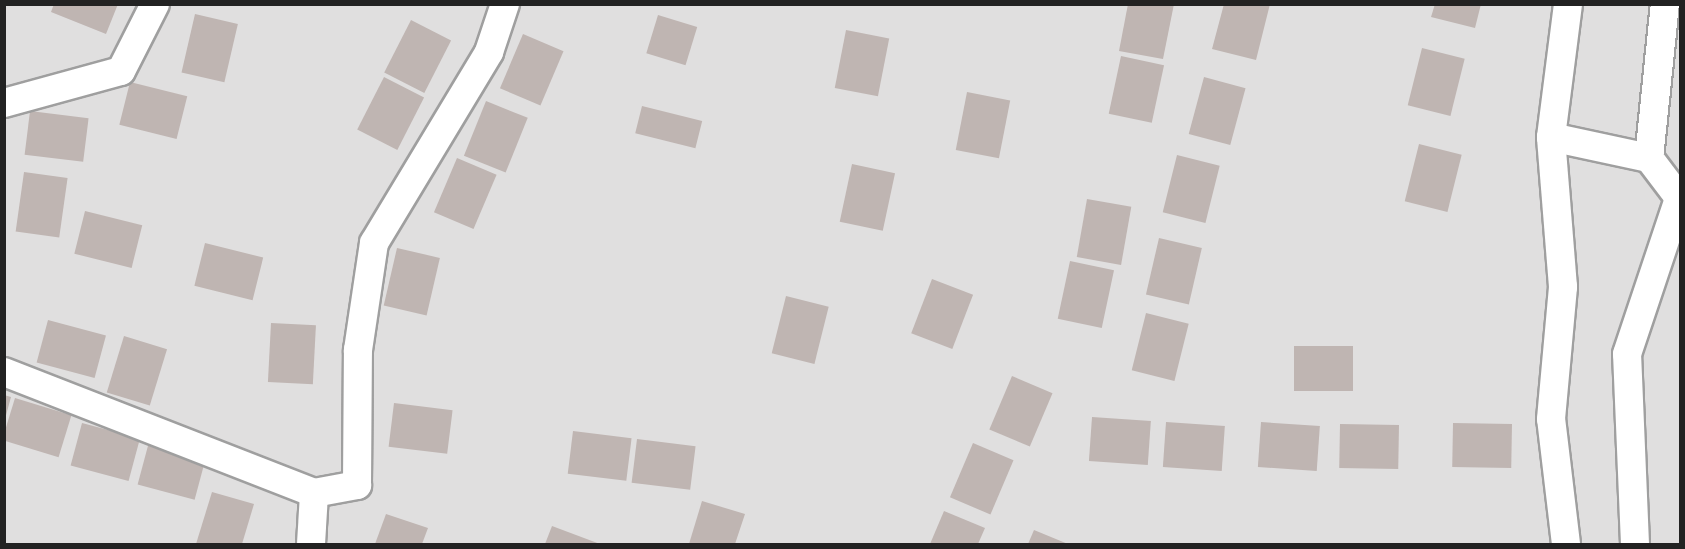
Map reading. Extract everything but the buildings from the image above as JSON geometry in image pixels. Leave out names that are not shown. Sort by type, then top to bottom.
[{"type":"street","points":[[4,103],[121,71],[155,4]]},
{"type":"street","points":[[4,372],[314,493],[357,485],[358,350],[374,243],[489,52],[505,4]]},
{"type":"street","points":[[1566,544],[1551,419],[1563,287],[1551,137],[1568,4]]},
{"type":"street","points":[[1649,158],[1665,4]]},
{"type":"street","points":[[1551,137],[1649,158],[1680,199],[1627,354],[1635,544]]},
{"type":"street","points":[[311,544],[314,493]]},
{"type":"shaded area","points":[[4,5],[1680,5],[1680,544],[4,544]]}]
